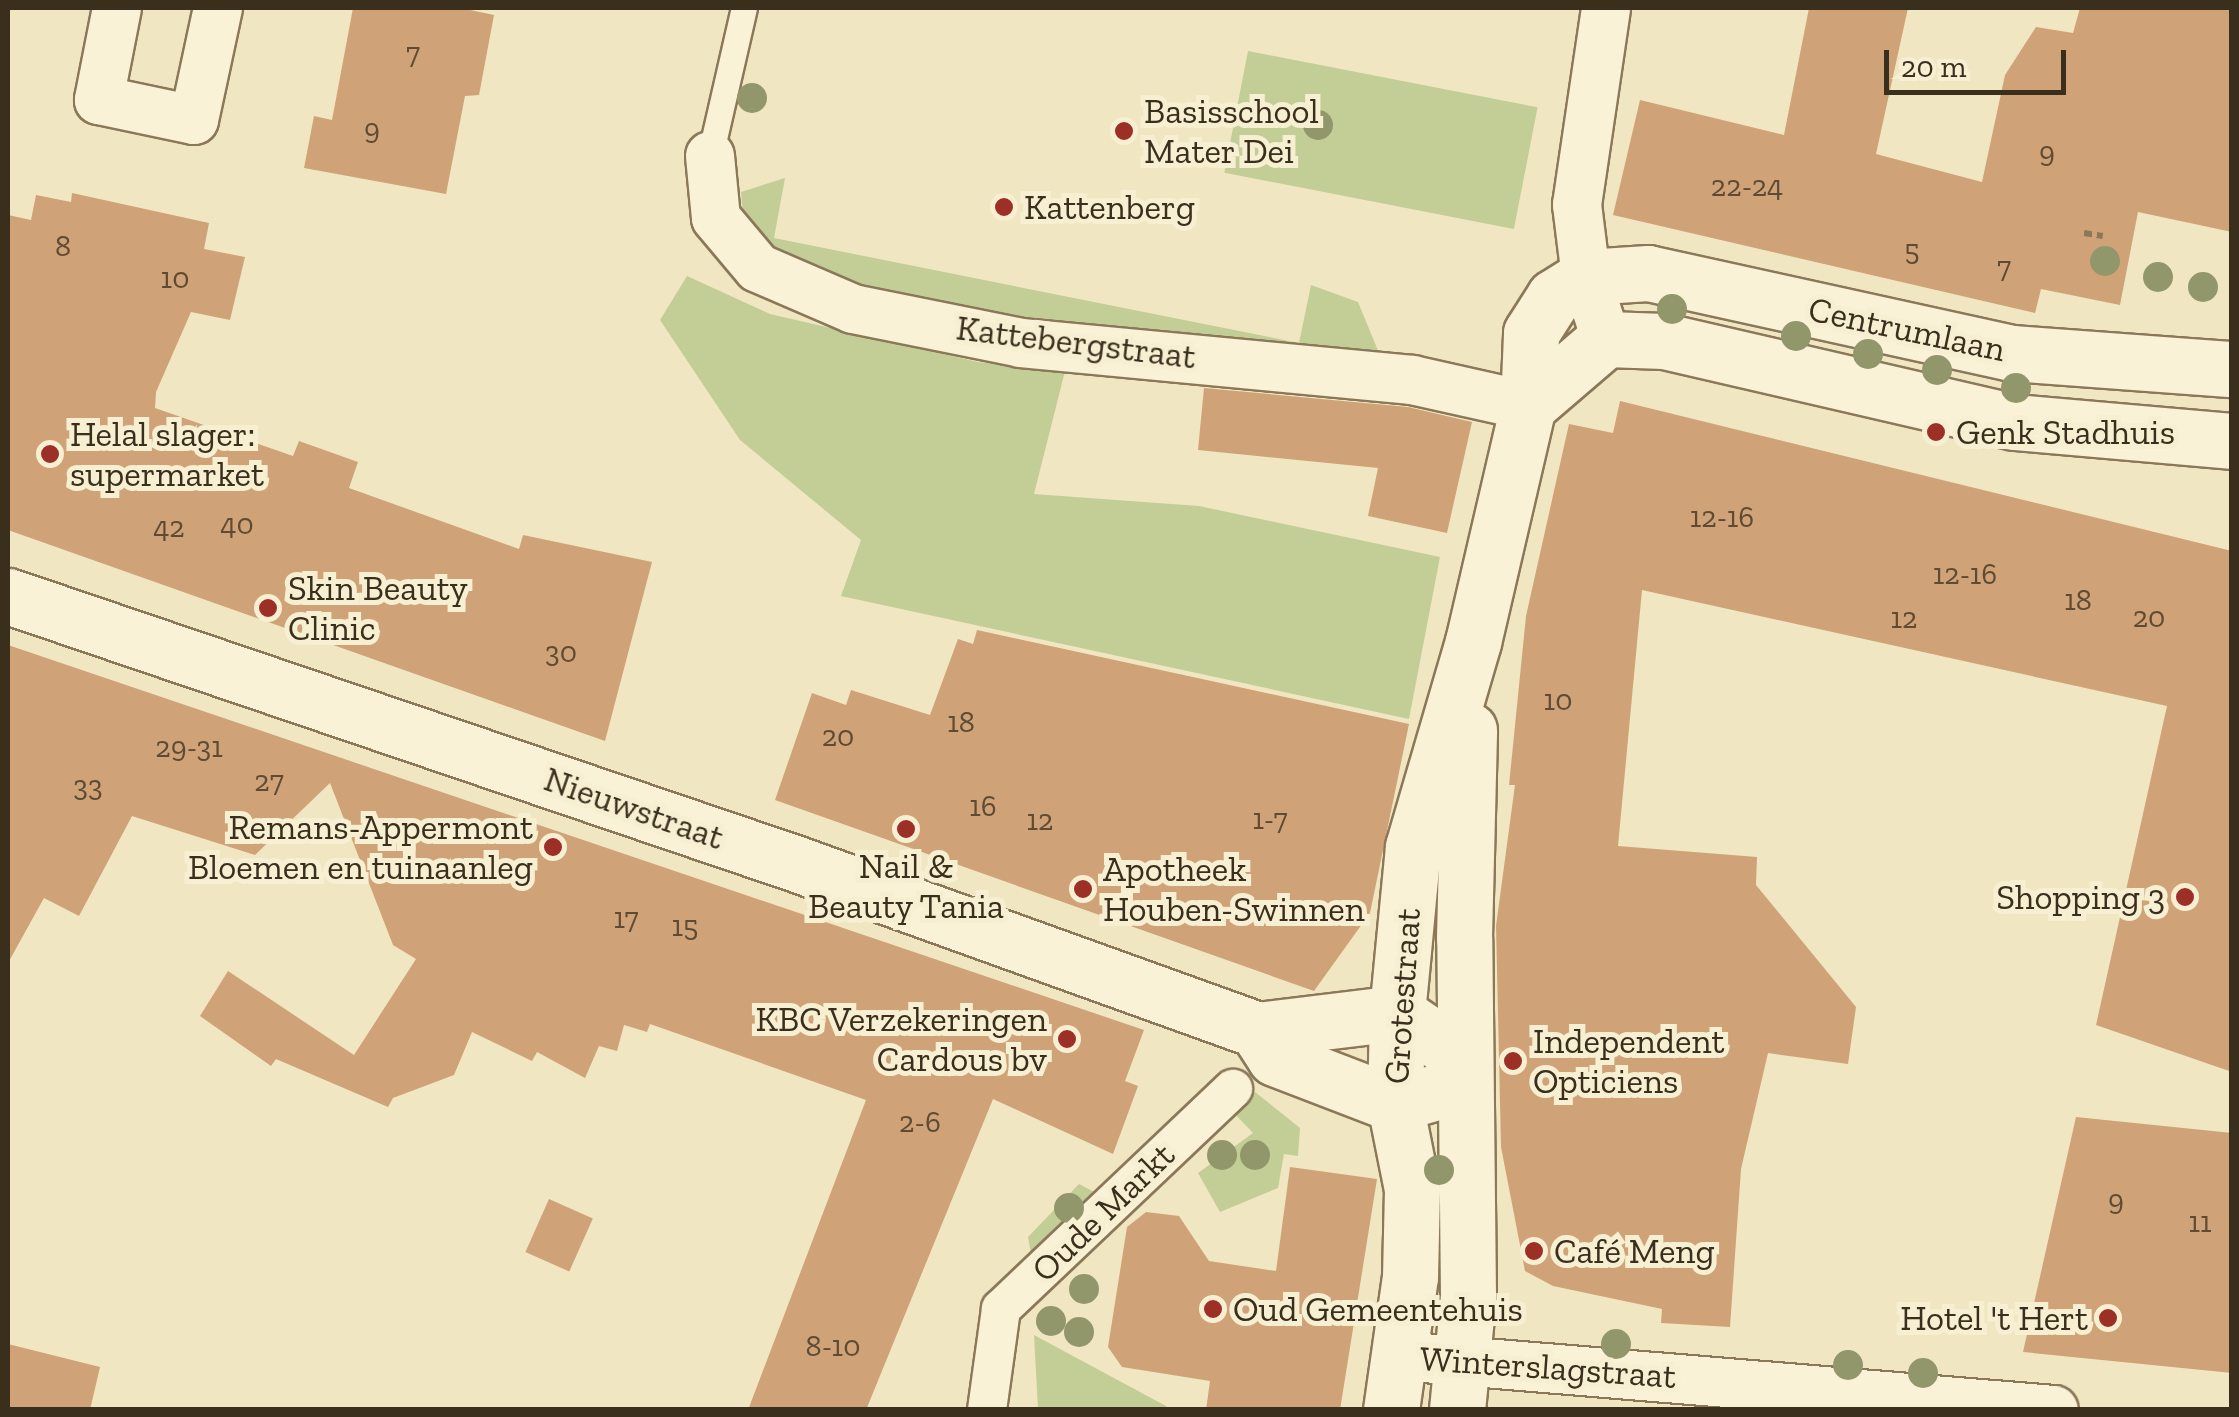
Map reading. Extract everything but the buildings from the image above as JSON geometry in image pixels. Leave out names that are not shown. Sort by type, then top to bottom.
[{"type":"main road","name":"Centrumlaan","points":[[1586,277],[1648,273],[2012,353],[2232,369]]},
{"type":"main road","name":"Grotestraat","points":[[1391,1410],[1400,1356],[1412,1189],[1395,1104],[1397,1013],[1414,847],[1473,642],[1528,406],[1531,334],[1554,297],[1586,277]]},
{"type":"main road","name":"Centrumlaan","points":[[1606,339],[1664,340],[2015,422],[2232,441]]},
{"type":"main road","points":[[1528,406],[1606,339]]},
{"type":"main road","name":"Nieuwstraat","points":[[8,596],[797,864],[1245,1061],[1275,1058],[1395,1104]]},
{"type":"main road","name":"Grotestraat","points":[[1459,1385],[1468,1294],[1464,1072],[1473,642]]},
{"type":"main road","points":[[1395,1104],[1464,1072],[1397,1013]]},
{"type":"main road","name":"Nieuwstraat","points":[[1245,1061],[1397,1013]]},
{"type":"street","points":[[117,8],[98,100],[194,120],[218,8]]},
{"type":"street","points":[[1606,8],[1577,205],[1586,277],[1606,339]]},
{"type":"street","name":"Kattebergstraat","points":[[710,156],[716,218],[758,268],[853,309],[1021,343],[1412,380],[1528,406]]},
{"type":"street","name":"Oude Markt","points":[[987,1410],[1001,1309],[1245,1061]]},
{"type":"street","name":"Winterslagstraat","points":[[1400,1356],[1459,1385],[2054,1410]]},
{"type":"lane","points":[[710,156],[744,8]]},
{"type":"path","points":[[2084,233],[2104,236]]},
{"type":"green space","points":[[1248,51],[1538,107],[1514,229],[1224,173]]},
{"type":"green space","points":[[785,178],[774,238],[1299,343],[1311,285],[1358,302],[1379,353],[1000,324],[843,288],[776,254],[744,230],[741,192]]},
{"type":"green space","points":[[687,276],[770,314],[978,362],[1065,371],[1034,494],[1199,506],[1440,557],[1409,719],[841,596],[861,540],[740,440],[660,320]]},
{"type":"green space","points":[[1255,1092],[1300,1128],[1298,1156],[1284,1154],[1278,1188],[1220,1212],[1198,1173],[1253,1133],[1235,1114]]},
{"type":"green space","points":[[1079,1184],[1098,1194],[1032,1259],[1028,1237]]},
{"type":"green space","points":[[1034,1335],[1166,1406],[1166,1409],[1038,1409]]},
{"type":"place","name":"Basisschool Mater Dei","points":[[1124,131]]},
{"type":"place","name":"Kattenberg","points":[[1004,207]]},
{"type":"place","name":"Genk Stadhuis","points":[[1936,432]]},
{"type":"place","name":"Helal slager: supermarket","points":[[50,454]]},
{"type":"place","name":"Skin Beauty Clinic","points":[[268,608]]},
{"type":"place","name":"Nail & Beauty Tania","points":[[906,829]]},
{"type":"place","name":"Remans-Appermont Bloemen en tuinaanleg","points":[[553,847]]},
{"type":"place","name":"Apotheek Houben-Swinnen","points":[[1083,889]]},
{"type":"place","name":"Shopping 3","points":[[2185,897]]},
{"type":"place","name":"KBC Verzekeringen Cardous bv","points":[[1067,1039]]},
{"type":"place","name":"Independent Opticiens","points":[[1513,1061]]},
{"type":"place","name":"Café Meng","points":[[1534,1251]]},
{"type":"place","name":"Oud Gemeentehuis","points":[[1213,1309]]},
{"type":"place","name":"Hotel 't Hert","points":[[2108,1318]]}]
